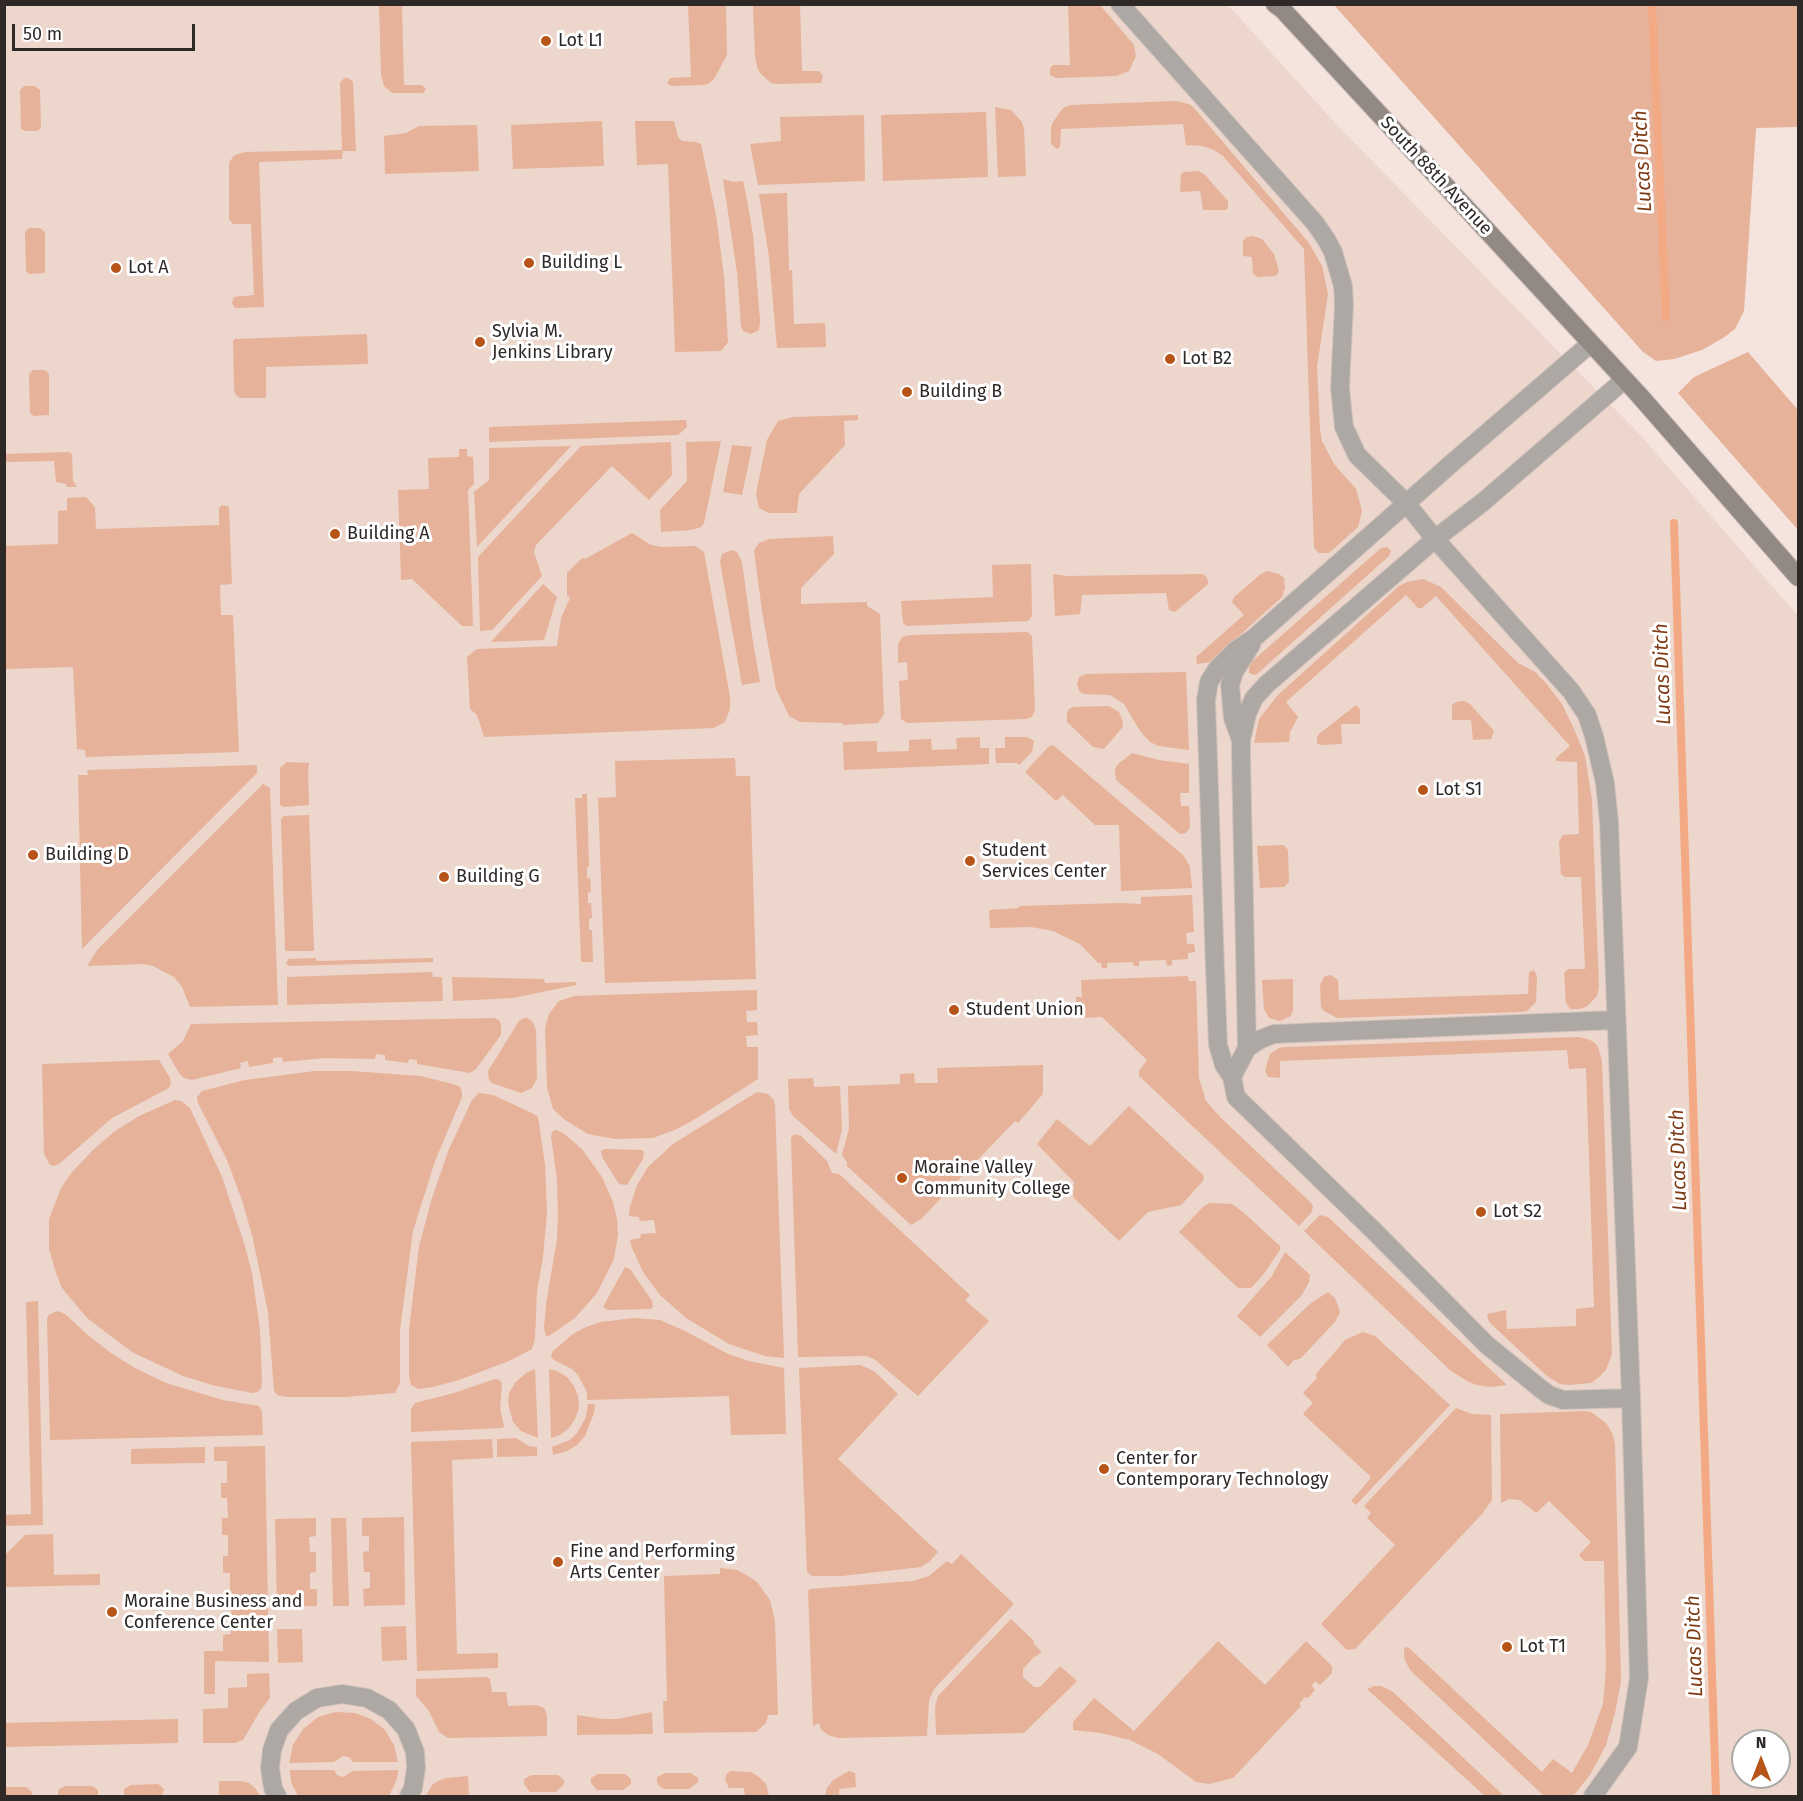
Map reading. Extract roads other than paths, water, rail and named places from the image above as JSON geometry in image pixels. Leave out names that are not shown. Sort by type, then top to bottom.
[{"type":"street","points":[[1120,4],[1316,223],[1326,238],[1333,252],[1343,286],[1340,387],[1344,427],[1357,455],[1407,504],[1435,539],[1571,691],[1587,715],[1594,736],[1605,783],[1609,822],[1631,1398],[1639,1678],[1628,1747],[1593,1797]]},
{"type":"street","name":"South 88th Avenue","points":[[1279,6],[1624,380]]},
{"type":"street","points":[[1590,344],[1254,638],[1235,651],[1217,669],[1209,682],[1206,700],[1218,1045],[1224,1065],[1232,1077],[1236,1097],[1487,1345],[1549,1395],[1563,1400],[1631,1398]]},
{"type":"street","points":[[1232,1077],[1247,1048],[1241,740],[1247,714],[1254,698],[1267,684],[1624,380],[1798,577]]},
{"type":"street","points":[[1241,740],[1233,718],[1230,685],[1234,672],[1254,638]]},
{"type":"street","points":[[1247,1048],[1274,1034],[1616,1020]]},
{"type":"street","points":[[277,1797],[270,1768],[272,1750],[279,1730],[296,1711],[317,1698],[342,1694],[367,1698],[389,1710],[406,1729],[415,1752],[416,1768],[409,1797]]},
{"type":"waterway","name":"Lucas Ditch","points":[[1652,4],[1666,317]]},
{"type":"waterway","name":"Lucas Ditch","points":[[1674,523],[1716,1796]]},
{"type":"place","name":"Lot L1","points":[[546,41]]},
{"type":"place","name":"Building L","points":[[529,263]]},
{"type":"place","name":"Lot A","points":[[116,268]]},
{"type":"place","name":"Sylvia M. Jenkins Library","points":[[480,342]]},
{"type":"place","name":"Lot B2","points":[[1170,359]]},
{"type":"place","name":"Building B","points":[[907,392]]},
{"type":"place","name":"Building A","points":[[335,534]]},
{"type":"place","name":"Lot S1","points":[[1423,790]]},
{"type":"place","name":"Building D","points":[[33,855]]},
{"type":"place","name":"Student Services Center","points":[[970,861]]},
{"type":"place","name":"Building G","points":[[444,877]]},
{"type":"place","name":"Student Union","points":[[954,1010]]},
{"type":"place","name":"Moraine Valley Community College","points":[[902,1178]]},
{"type":"place","name":"Lot S2","points":[[1481,1212]]},
{"type":"place","name":"Center for Contemporary Technology","points":[[1104,1469]]},
{"type":"place","name":"Fine and Performing Arts Center","points":[[558,1562]]},
{"type":"place","name":"Moraine Business and Conference Center","points":[[112,1612]]},
{"type":"place","name":"Lot T1","points":[[1507,1647]]}]
